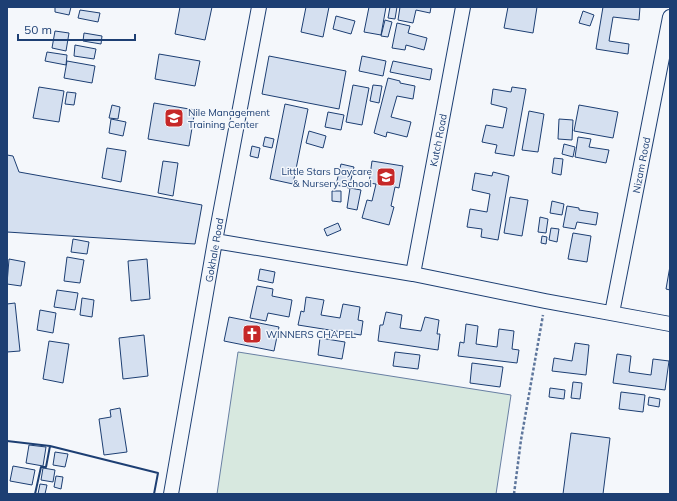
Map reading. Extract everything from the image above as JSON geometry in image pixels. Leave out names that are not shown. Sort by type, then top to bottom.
[{"type":"street","name":"Gokhale Road","points":[[171,494],[259,7]]},
{"type":"street","name":"Kutch Road","points":[[413,274],[463,7]]},
{"type":"street","name":"Nizam Road","points":[[612,313],[669,25]]},
{"type":"street","points":[[216,241],[413,274],[545,301],[670,324]]},
{"type":"path","points":[[514,494],[521,440],[545,301]]},
{"type":"shaded area","points":[[238,352],[511,395],[496,494],[217,494]]},
{"type":"building","points":[[55,7],[71,7],[69,15],[55,12]]},
{"type":"building","points":[[180,7],[212,7],[205,40],[175,34]]},
{"type":"building","points":[[306,7],[329,7],[323,37],[301,32]]},
{"type":"building","points":[[369,7],[386,7],[381,35],[364,32]]},
{"type":"building","points":[[390,7],[397,7],[395,19],[388,18]]},
{"type":"building","points":[[400,7],[431,7],[430,13],[416,10],[413,23],[398,20]]},
{"type":"building","points":[[508,7],[537,7],[533,33],[504,28]]},
{"type":"building","points":[[603,7],[640,7],[639,20],[613,17],[609,41],[629,44],[628,54],[596,49]]},
{"type":"building","points":[[80,10],[100,13],[98,22],[78,18]]},
{"type":"building","points":[[583,11],[594,15],[590,26],[579,23]]},
{"type":"building","points":[[336,16],[355,21],[351,34],[333,29]]},
{"type":"building","points":[[385,20],[392,22],[388,37],[381,36]]},
{"type":"building","points":[[397,23],[410,26],[408,33],[427,38],[424,50],[406,45],[405,50],[392,48]]},
{"type":"building","points":[[55,31],[69,33],[66,51],[52,48]]},
{"type":"building","points":[[84,33],[102,36],[101,44],[83,41]]},
{"type":"building","points":[[75,45],[96,49],[94,59],[74,56]]},
{"type":"building","points":[[47,52],[67,55],[66,65],[45,61]]},
{"type":"building","points":[[159,54],[200,61],[195,86],[155,79]]},
{"type":"building","points":[[269,56],[346,71],[339,109],[262,94]]},
{"type":"building","points":[[362,56],[386,61],[383,76],[359,71]]},
{"type":"building","points":[[67,61],[95,66],[92,83],[64,78]]},
{"type":"building","points":[[393,61],[432,69],[430,80],[390,72]]},
{"type":"building","points":[[388,78],[400,81],[400,83],[415,86],[413,99],[397,96],[391,117],[411,122],[407,137],[387,132],[386,137],[374,133]]},
{"type":"building","points":[[353,85],[369,88],[362,125],[346,122]]},
{"type":"building","points":[[373,85],[382,86],[379,103],[370,101]]},
{"type":"building","points":[[39,87],[64,91],[59,122],[33,118]]},
{"type":"building","points":[[512,87],[526,89],[514,156],[495,153],[497,145],[482,142],[486,125],[503,128],[507,108],[491,104],[493,89],[511,92]]},
{"type":"building","points":[[67,92],[76,93],[74,105],[65,104]]},
{"type":"building","points":[[154,103],[195,110],[189,146],[148,139]]},
{"type":"building","points":[[285,104],[308,109],[293,184],[270,179]]},
{"type":"building","points":[[112,105],[120,107],[118,119],[109,118]]},
{"type":"building","points":[[579,105],[618,112],[613,138],[574,131]]},
{"type":"building","points":[[529,111],[544,114],[538,152],[522,150]]},
{"type":"building","points":[[328,112],[344,115],[341,130],[325,127]]},
{"type":"building","points":[[111,119],[126,122],[123,136],[109,133]]},
{"type":"building","points":[[559,119],[573,120],[572,140],[558,139]]},
{"type":"building","points":[[309,131],[326,136],[323,148],[306,143]]},
{"type":"building","points":[[265,137],[274,139],[272,148],[263,146]]},
{"type":"building","points":[[578,137],[591,139],[589,147],[609,150],[606,163],[575,157]]},
{"type":"building","points":[[564,144],[575,147],[573,157],[562,154]]},
{"type":"building","points":[[252,146],[260,148],[258,158],[250,156]]},
{"type":"building","points":[[107,148],[126,151],[121,182],[102,178]]},
{"type":"building","points":[[7,155],[13,156],[19,172],[202,205],[195,244],[7,232]]},
{"type":"building","points":[[554,158],[563,159],[561,175],[552,173]]},
{"type":"building","points":[[163,161],[178,163],[173,196],[158,193]]},
{"type":"building","points":[[372,161],[403,166],[399,188],[395,187],[391,206],[394,207],[389,225],[362,218],[367,200],[372,201],[376,184],[369,183]]},
{"type":"building","points":[[341,164],[354,167],[349,188],[336,185]]},
{"type":"building","points":[[493,172],[509,176],[498,240],[481,237],[482,229],[467,227],[470,209],[487,212],[490,194],[472,190],[475,173],[492,176]]},
{"type":"building","points":[[350,188],[361,190],[357,210],[347,208]]},
{"type":"building","points":[[332,191],[341,191],[341,202],[332,201]]},
{"type":"building","points":[[510,197],[528,200],[522,236],[504,233]]},
{"type":"building","points":[[552,201],[564,204],[562,215],[550,213]]},
{"type":"building","points":[[567,206],[579,208],[579,210],[598,213],[596,225],[577,222],[575,229],[563,227]]},
{"type":"building","points":[[540,217],[548,219],[546,233],[538,232]]},
{"type":"building","points":[[338,223],[341,230],[327,236],[324,229]]},
{"type":"building","points":[[551,228],[559,229],[557,242],[549,240]]},
{"type":"building","points":[[573,233],[591,236],[587,262],[568,259]]},
{"type":"building","points":[[542,236],[547,237],[546,244],[541,243]]},
{"type":"building","points":[[73,239],[89,242],[87,254],[71,252]]},
{"type":"building","points":[[67,257],[84,260],[80,283],[64,281]]},
{"type":"building","points":[[9,259],[25,262],[21,286],[7,284]]},
{"type":"building","points":[[147,259],[150,299],[131,301],[128,261]]},
{"type":"building","points":[[670,266],[670,290],[666,289]]},
{"type":"building","points":[[260,269],[275,272],[273,283],[258,280]]},
{"type":"building","points":[[257,286],[273,289],[272,296],[292,300],[289,317],[268,313],[266,321],[250,318]]},
{"type":"building","points":[[57,290],[78,293],[75,310],[54,307]]},
{"type":"building","points":[[306,297],[324,300],[321,315],[340,318],[343,304],[360,307],[358,320],[363,321],[361,335],[298,325],[301,311],[304,312]]},
{"type":"building","points":[[82,298],[94,300],[92,317],[80,315]]},
{"type":"building","points":[[15,303],[20,351],[7,352],[7,304]]},
{"type":"building","points":[[40,310],[56,313],[53,333],[37,330]]},
{"type":"building","points":[[386,312],[402,315],[400,328],[421,331],[425,317],[439,320],[437,334],[440,334],[438,350],[378,341],[380,325],[383,325]]},
{"type":"building","name":"WINNERS CHAPEL","points":[[229,317],[279,327],[274,351],[224,341]]},
{"type":"building","points":[[466,324],[478,326],[476,344],[497,347],[499,329],[514,331],[512,349],[519,350],[517,363],[458,356],[460,342],[464,343]]},
{"type":"building","points":[[144,335],[148,376],[123,379],[119,338]]},
{"type":"building","points":[[320,338],[345,342],[342,359],[318,355]]},
{"type":"building","points":[[49,341],[69,344],[63,383],[43,379]]},
{"type":"building","points":[[575,343],[589,345],[586,375],[552,371],[554,358],[572,361]]},
{"type":"building","points":[[395,352],[420,355],[418,369],[393,366]]},
{"type":"building","points":[[617,354],[631,356],[629,372],[651,375],[653,359],[669,361],[665,390],[613,383]]},
{"type":"building","points":[[472,363],[503,367],[500,387],[470,383]]},
{"type":"building","points":[[573,382],[582,383],[580,399],[571,398]]},
{"type":"building","points":[[550,388],[565,390],[564,399],[549,397]]},
{"type":"building","points":[[621,392],[645,395],[643,412],[619,409]]},
{"type":"building","points":[[649,397],[660,399],[659,407],[648,405]]},
{"type":"building","points":[[120,408],[127,452],[104,455],[99,419],[111,417],[110,410]]},
{"type":"building","points":[[571,433],[610,438],[603,494],[563,494]]},
{"type":"building","points":[[29,445],[46,447],[43,466],[26,463]]},
{"type":"building","points":[[55,452],[68,454],[65,467],[53,465]]},
{"type":"building","points":[[13,466],[35,470],[32,485],[10,481]]},
{"type":"building","points":[[43,468],[55,470],[53,482],[41,480]]},
{"type":"building","points":[[56,476],[63,477],[61,489],[54,487]]},
{"type":"building","points":[[40,484],[47,485],[45,494],[38,494]]},
{"type":"wall","points":[[7,441],[50,446]]},
{"type":"wall","points":[[35,494],[41,467],[46,467],[50,446],[158,473],[154,494]]},
{"type":"place","name":"Nile Management Training Center","points":[[174,118]]},
{"type":"place","name":"Little Stars Daycare & Nursery School","points":[[386,177]]},
{"type":"place","name":"WINNERS CHAPEL","points":[[252,334]]}]
